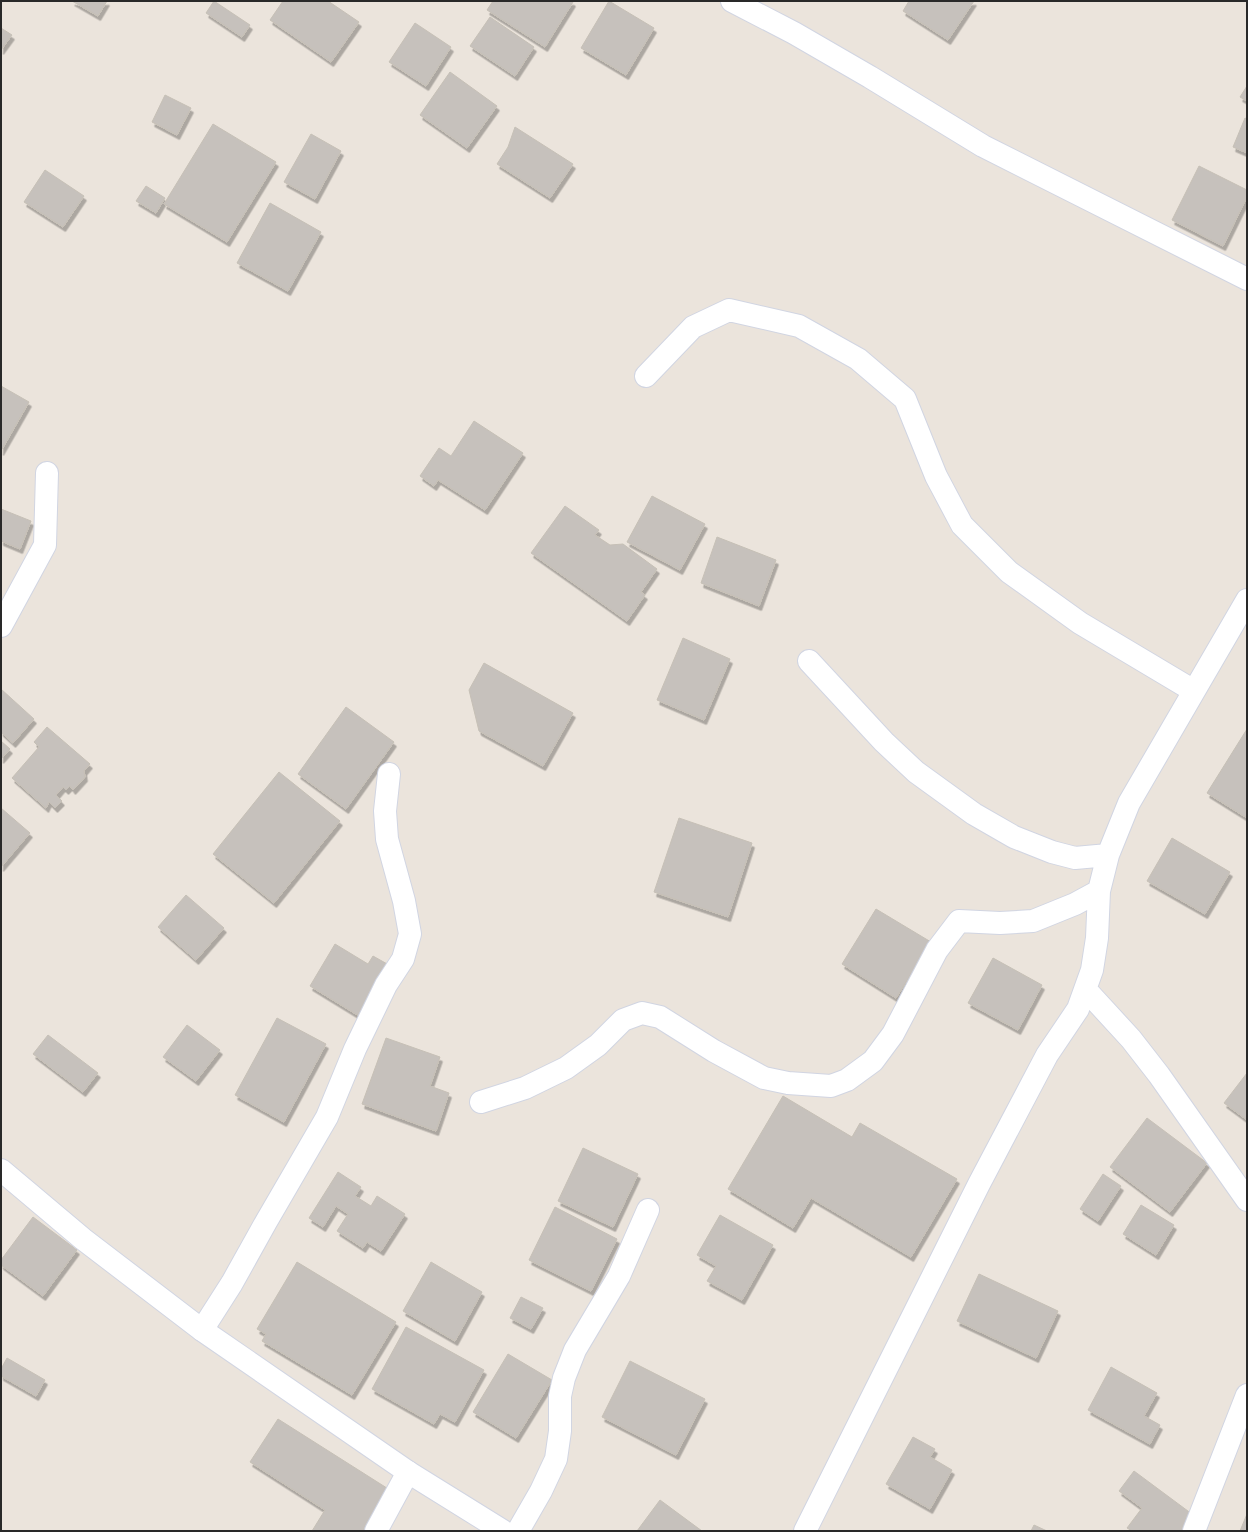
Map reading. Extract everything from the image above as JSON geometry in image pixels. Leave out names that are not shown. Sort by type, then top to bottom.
[{"type":"street","points":[[732,1],[794,33],[870,77],[983,146],[1247,279]]},
{"type":"street","points":[[646,376],[694,327],[729,310],[799,326],[858,359],[905,399],[936,476],[962,525],[1009,572],[1080,623],[1194,691]]},
{"type":"street","points":[[1,626],[45,545],[47,473]]},
{"type":"street","points":[[805,1531],[979,1184],[1047,1056],[1078,1009],[1092,970],[1097,938],[1099,891],[1108,855],[1129,803],[1247,600]]},
{"type":"street","points":[[809,661],[851,707],[916,772],[974,814],[1014,837],[1052,852],[1075,858],[1108,855]]},
{"type":"street","points":[[202,1330],[232,1283],[327,1117],[359,1041],[386,985],[403,958],[410,934],[404,901],[387,839],[386,811],[390,774]]},
{"type":"street","points":[[481,1102],[526,1088],[566,1068],[598,1045],[623,1020],[642,1013],[660,1017],[714,1051],[764,1078],[788,1083],[831,1086],[847,1080],[873,1061],[893,1034],[938,950],[959,921],[1000,923],[1033,921],[1075,904],[1099,891]]},
{"type":"street","points":[[1086,990],[1131,1039],[1145,1057],[1247,1200]]},
{"type":"street","points":[[1,1170],[83,1239],[202,1330],[408,1472],[503,1531]]},
{"type":"street","points":[[518,1531],[541,1491],[556,1459],[560,1431],[560,1396],[564,1378],[572,1357],[619,1276],[648,1210]]},
{"type":"street","points":[[1194,1531],[1247,1395]]},
{"type":"street","points":[[376,1531],[408,1472]]},
{"type":"building","points":[[72,1],[107,1],[98,16]]},
{"type":"building","points":[[214,1],[250,25],[242,37],[206,13]]},
{"type":"building","points":[[283,1],[328,1],[359,22],[331,62],[270,20]]},
{"type":"building","points":[[493,1],[573,2],[545,47],[487,10]]},
{"type":"building","points":[[609,1],[654,28],[626,75],[581,48]]},
{"type":"building","points":[[909,1],[974,1],[948,40],[903,11]]},
{"type":"building","points":[[490,17],[534,47],[515,76],[470,46]]},
{"type":"building","points":[[415,23],[451,47],[426,86],[389,62]]},
{"type":"building","points":[[1,28],[12,35],[1,50]]},
{"type":"building","points":[[450,72],[497,106],[467,148],[420,115]]},
{"type":"building","points":[[1247,86],[1247,101],[1240,97]]},
{"type":"building","points":[[165,95],[191,108],[177,135],[152,122]]},
{"type":"building","points":[[1245,118],[1247,119],[1247,153],[1233,147]]},
{"type":"building","points":[[213,124],[276,162],[227,242],[164,204]]},
{"type":"building","points":[[515,127],[573,164],[550,198],[497,164],[508,147]]},
{"type":"building","points":[[311,134],[341,151],[315,199],[284,182]]},
{"type":"building","points":[[1199,166],[1247,190],[1247,197],[1223,246],[1172,220]]},
{"type":"building","points":[[45,170],[84,196],[63,227],[24,202]]},
{"type":"building","points":[[146,186],[165,198],[156,213],[136,201]]},
{"type":"building","points":[[270,203],[321,232],[288,291],[237,263]]},
{"type":"building","points":[[1,386],[29,402],[1,451]]},
{"type":"building","points":[[474,421],[523,453],[485,510],[438,480],[434,486],[420,476],[439,448],[451,456]]},
{"type":"building","points":[[652,496],[705,524],[680,570],[627,542]]},
{"type":"building","points":[[565,506],[599,530],[595,535],[610,545],[623,544],[657,569],[641,592],[645,595],[627,621],[531,553]]},
{"type":"building","points":[[1,509],[31,521],[20,549],[1,541]]},
{"type":"building","points":[[717,537],[776,560],[759,606],[701,583]]},
{"type":"building","points":[[683,638],[730,659],[704,720],[657,700]]},
{"type":"building","points":[[484,663],[573,713],[543,766],[479,731],[469,690]]},
{"type":"building","points":[[1,689],[34,719],[13,743],[1,732]]},
{"type":"building","points":[[346,707],[394,742],[346,809],[298,774]]},
{"type":"building","points":[[47,727],[90,764],[84,771],[85,777],[73,790],[70,786],[66,790],[63,787],[56,795],[62,801],[55,808],[49,802],[46,808],[12,778],[39,747],[34,742]]},
{"type":"building","points":[[1247,729],[1247,818],[1207,793]]},
{"type":"building","points":[[1,741],[10,749],[1,759]]},
{"type":"building","points":[[279,772],[340,821],[274,903],[213,854]]},
{"type":"building","points":[[1,808],[30,833],[1,867]]},
{"type":"building","points":[[679,818],[752,843],[728,917],[654,892]]},
{"type":"building","points":[[1172,838],[1230,872],[1205,914],[1147,881]]},
{"type":"building","points":[[186,895],[224,928],[196,960],[158,927]]},
{"type":"building","points":[[876,909],[931,942],[896,998],[842,964]]},
{"type":"building","points":[[335,944],[368,964],[373,956],[389,965],[359,1016],[310,986]]},
{"type":"building","points":[[993,958],[1042,985],[1018,1030],[968,1003]]},
{"type":"building","points":[[277,1018],[326,1044],[284,1122],[235,1095]]},
{"type":"building","points":[[187,1025],[220,1050],[196,1081],[163,1057]]},
{"type":"building","points":[[48,1035],[98,1073],[83,1092],[33,1054]]},
{"type":"building","points":[[386,1038],[440,1057],[430,1086],[449,1093],[436,1131],[362,1104]]},
{"type":"building","points":[[1247,1073],[1247,1120],[1224,1103]]},
{"type":"building","points":[[783,1096],[852,1137],[860,1123],[957,1179],[911,1257],[811,1198],[793,1228],[728,1189]]},
{"type":"building","points":[[1147,1118],[1207,1163],[1170,1212],[1110,1167]]},
{"type":"building","points":[[583,1148],[638,1174],[613,1227],[558,1201]]},
{"type":"building","points":[[338,1172],[361,1187],[355,1196],[371,1206],[377,1196],[405,1214],[381,1251],[367,1242],[363,1248],[337,1231],[348,1214],[336,1206],[323,1227],[309,1218]]},
{"type":"building","points":[[1103,1174],[1121,1186],[1098,1221],[1080,1209]]},
{"type":"building","points":[[1141,1205],[1174,1225],[1156,1255],[1123,1234]]},
{"type":"building","points":[[555,1207],[617,1239],[591,1291],[529,1260]]},
{"type":"building","points":[[720,1215],[773,1245],[742,1300],[707,1281],[716,1266],[697,1255]]},
{"type":"building","points":[[33,1217],[77,1250],[43,1296],[1,1265],[1,1260]]},
{"type":"building","points":[[297,1262],[396,1322],[352,1395],[262,1341],[266,1334],[257,1329]]},
{"type":"building","points":[[431,1262],[482,1292],[455,1341],[403,1311]]},
{"type":"building","points":[[979,1274],[1058,1311],[1036,1358],[957,1321]]},
{"type":"building","points":[[521,1297],[543,1308],[531,1329],[510,1318]]},
{"type":"building","points":[[406,1327],[484,1370],[455,1422],[440,1414],[434,1424],[372,1389]]},
{"type":"building","points":[[508,1354],[552,1380],[516,1438],[473,1412]]},
{"type":"building","points":[[7,1358],[45,1380],[36,1396],[1,1376],[1,1369]]},
{"type":"building","points":[[630,1361],[705,1399],[676,1455],[602,1417]]},
{"type":"building","points":[[1111,1367],[1157,1393],[1144,1416],[1160,1425],[1150,1444],[1088,1410]]},
{"type":"building","points":[[278,1419],[390,1490],[364,1531],[312,1531],[325,1510],[250,1462]]},
{"type":"building","points":[[913,1437],[935,1449],[930,1457],[952,1470],[930,1509],[886,1484]]},
{"type":"building","points":[[1134,1471],[1196,1517],[1186,1531],[1132,1531],[1127,1528],[1142,1508],[1119,1491]]},
{"type":"building","points":[[660,1500],[702,1531],[637,1531]]},
{"type":"building","points":[[1247,1514],[1247,1531],[1240,1531]]},
{"type":"building","points":[[1034,1525],[1047,1531],[1031,1531]]}]
